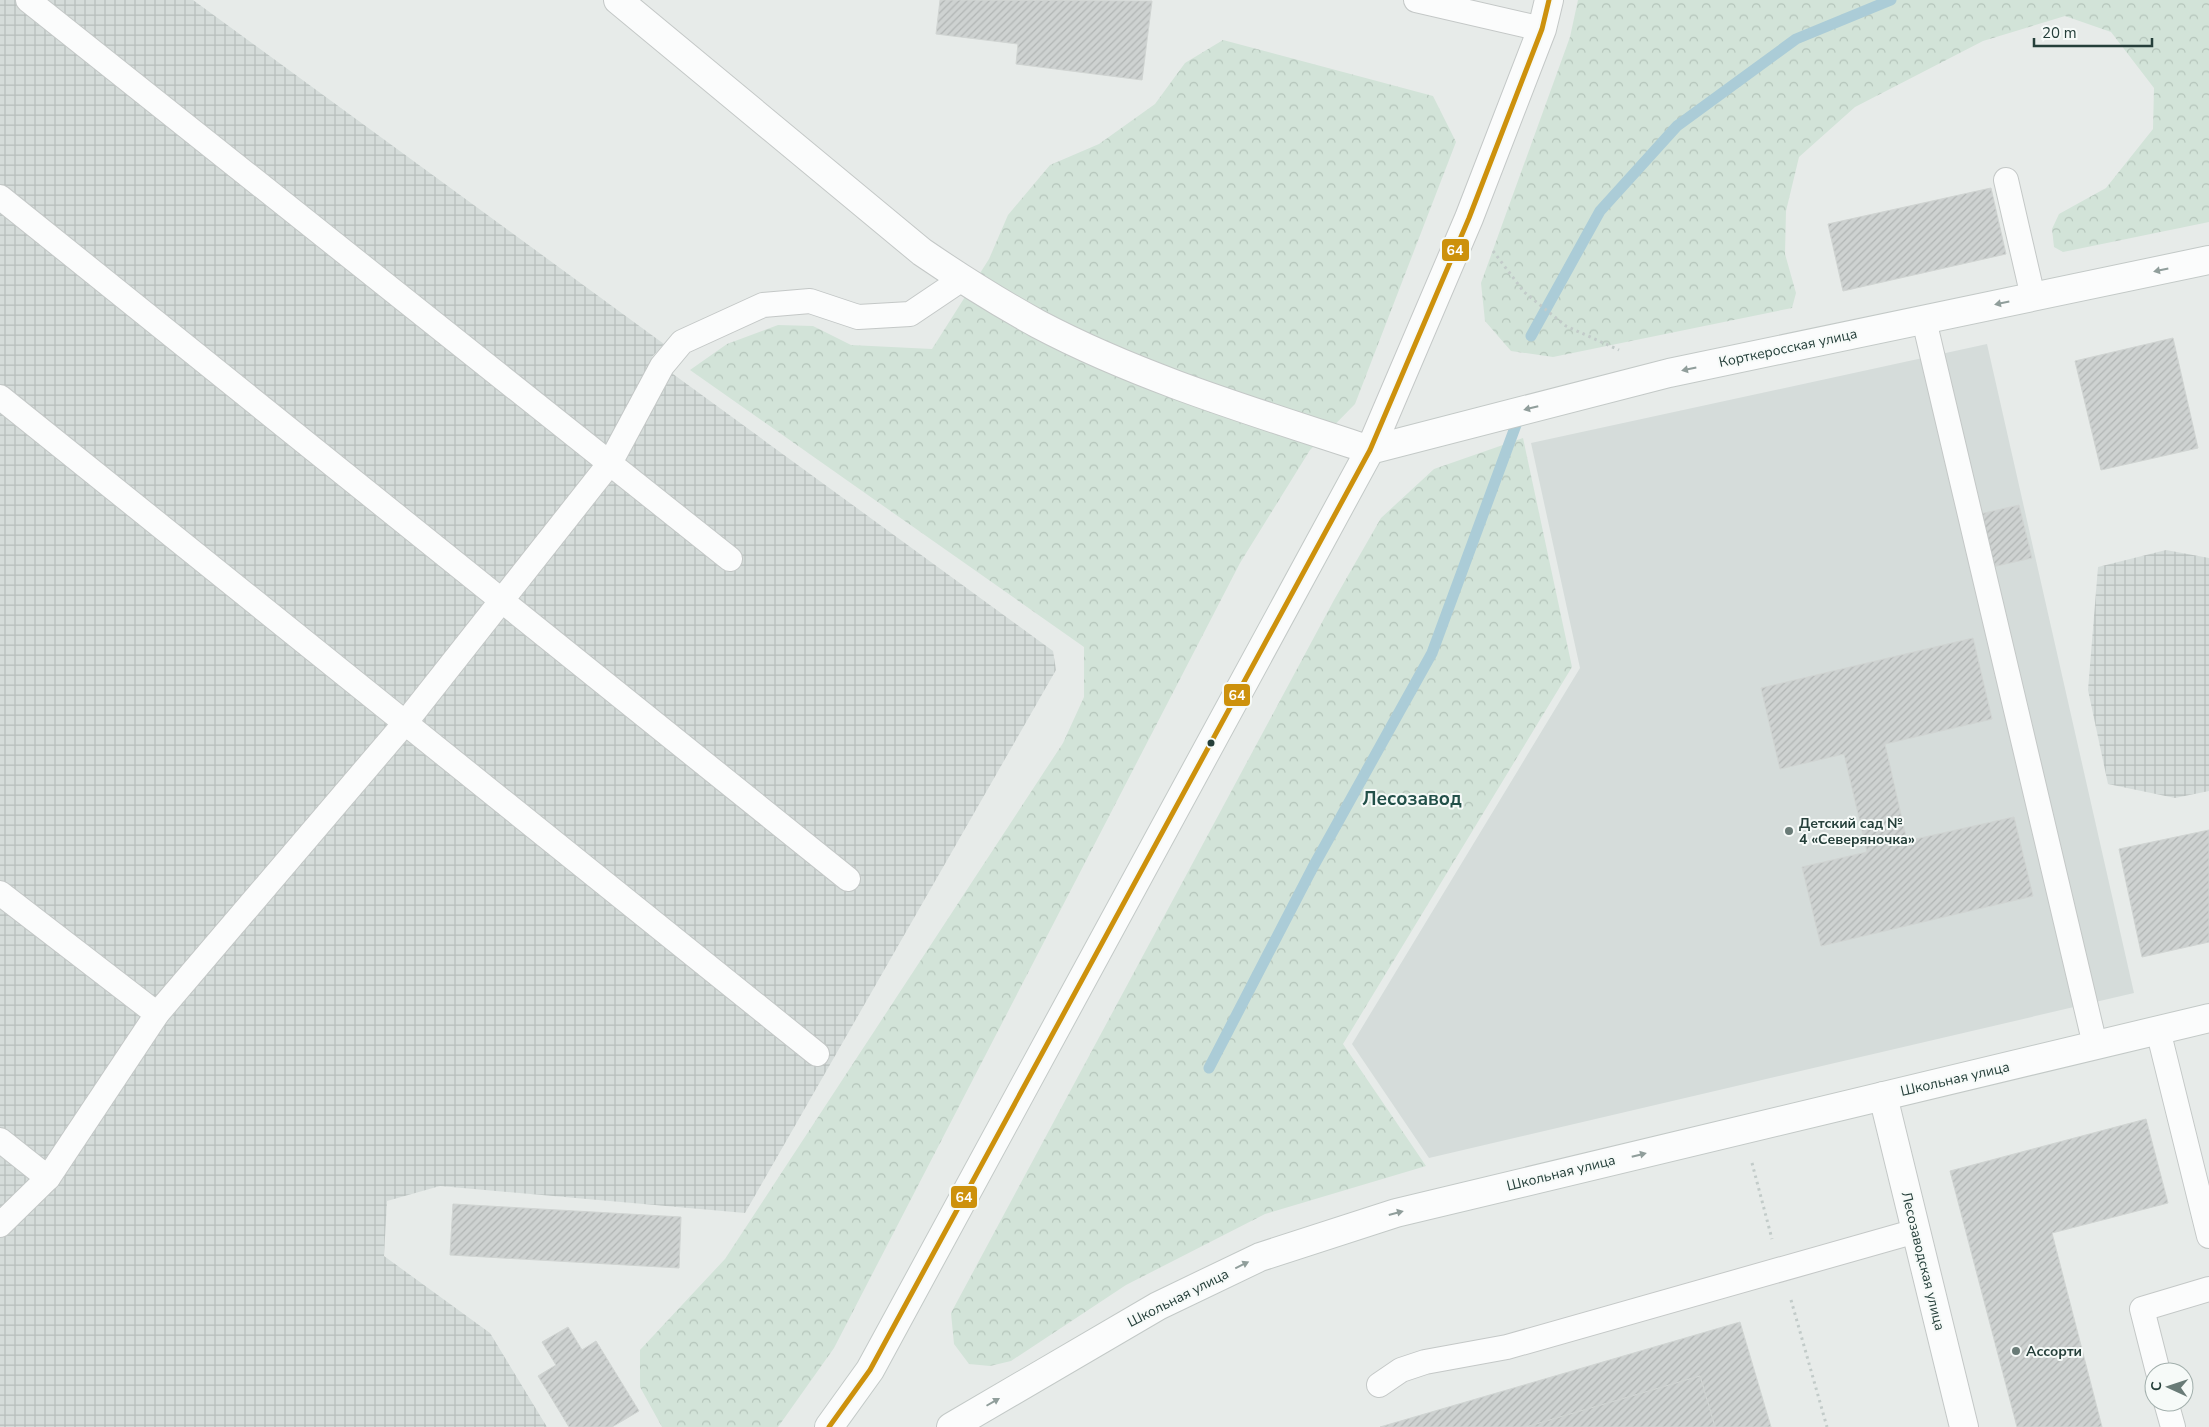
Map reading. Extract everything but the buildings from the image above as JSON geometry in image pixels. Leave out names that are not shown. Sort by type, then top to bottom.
[{"type":"main road","points":[[618,0],[922,252],[962,279],[1039,324],[1127,365],[1234,405],[1370,450]]},
{"type":"main road","points":[[829,1427],[870,1370],[1370,450],[1469,218],[1542,29],[1549,0]]},
{"type":"main road","name":"Корткеросская улица","points":[[1370,450],[1669,373],[2209,260]]},
{"type":"main road","name":"Школьная улица","points":[[951,1427],[1158,1306],[1260,1256],[1396,1213],[2209,1018]]},
{"type":"main road","name":"Лесозаводская улица","points":[[1883,1096],[1964,1427]]},
{"type":"lane","points":[[28,0],[730,559]]},
{"type":"lane","points":[[1416,0],[1542,29]]},
{"type":"lane","points":[[2006,180],[2033,297]]},
{"type":"lane","points":[[0,197],[848,879]]},
{"type":"lane","points":[[0,1225],[48,1178],[157,1014],[405,723],[610,463],[662,366],[682,342],[763,304],[810,301],[858,317],[910,314],[962,279]]},
{"type":"lane","points":[[1924,320],[2095,1045]]},
{"type":"lane","points":[[0,397],[817,1054]]},
{"type":"lane","points":[[0,893],[157,1014]]},
{"type":"lane","points":[[2158,1030],[2209,1236]]},
{"type":"lane","points":[[0,1140],[48,1178]]},
{"type":"lane","points":[[1379,1385],[1401,1370],[1425,1362],[1507,1348],[1916,1231]]},
{"type":"lane","points":[[2155,1362],[2142,1309],[2209,1289]]},
{"type":"lane","points":[[2169,1412],[2173,1427]]},
{"type":"path","points":[[1469,218],[1524,292],[1566,326]]},
{"type":"shaded area","points":[[0,0],[193,0],[664,344],[652,357],[662,366],[1053,651],[1056,670],[745,1213],[440,1186],[387,1201],[384,1256],[490,1333],[547,1427],[0,1427]]},
{"type":"shaded area","name":"Детский сад № 4 «Северяночка»","points":[[1987,344],[2134,993],[1429,1158],[1352,1044],[1580,668],[1531,443]]},
{"type":"shaded area","points":[[2166,550],[2209,558],[2209,791],[2175,798],[2108,784],[2088,690],[2098,567]]},
{"type":"green space","points":[[1578,0],[2209,0],[2209,222],[2063,252],[2054,247],[2052,229],[2059,214],[2106,188],[2153,129],[2154,88],[2111,32],[2065,16],[1983,41],[1855,107],[1799,157],[1786,211],[1785,254],[1796,293],[1792,308],[1553,357],[1511,351],[1485,321],[1481,283],[1570,37]]},
{"type":"green space","points":[[1223,40],[1433,96],[1456,142],[1355,404],[1310,450],[1240,563],[834,1348],[778,1427],[662,1427],[640,1387],[640,1350],[725,1259],[1063,743],[1084,697],[1084,647],[690,370],[727,344],[778,325],[813,326],[851,345],[932,349],[989,259],[1008,215],[1050,165],[1099,144],[1155,104],[1185,63]]},
{"type":"green space","points":[[1523,438],[1572,667],[1343,1044],[1426,1166],[1265,1214],[1126,1285],[1011,1361],[990,1366],[969,1364],[954,1344],[951,1313],[1334,600],[1381,518],[1434,469]]},
{"type":"waterway","points":[[1531,336],[1600,211],[1677,126],[1796,39],[1891,0]]},
{"type":"waterway","points":[[1209,1068],[1313,867],[1432,653],[1520,414]]},
{"type":"transit line","name":"64","points":[[829,1427],[870,1370],[1370,450],[1469,218],[1542,29],[1549,0]]},
{"type":"place","name":"Детский сад № 4 «Северяночка»","points":[[1789,831]]},
{"type":"place","name":"Ассорти","points":[[2016,1351]]},
{"type":"district","name":"Лесозавод","points":[[1412,799]]}]
